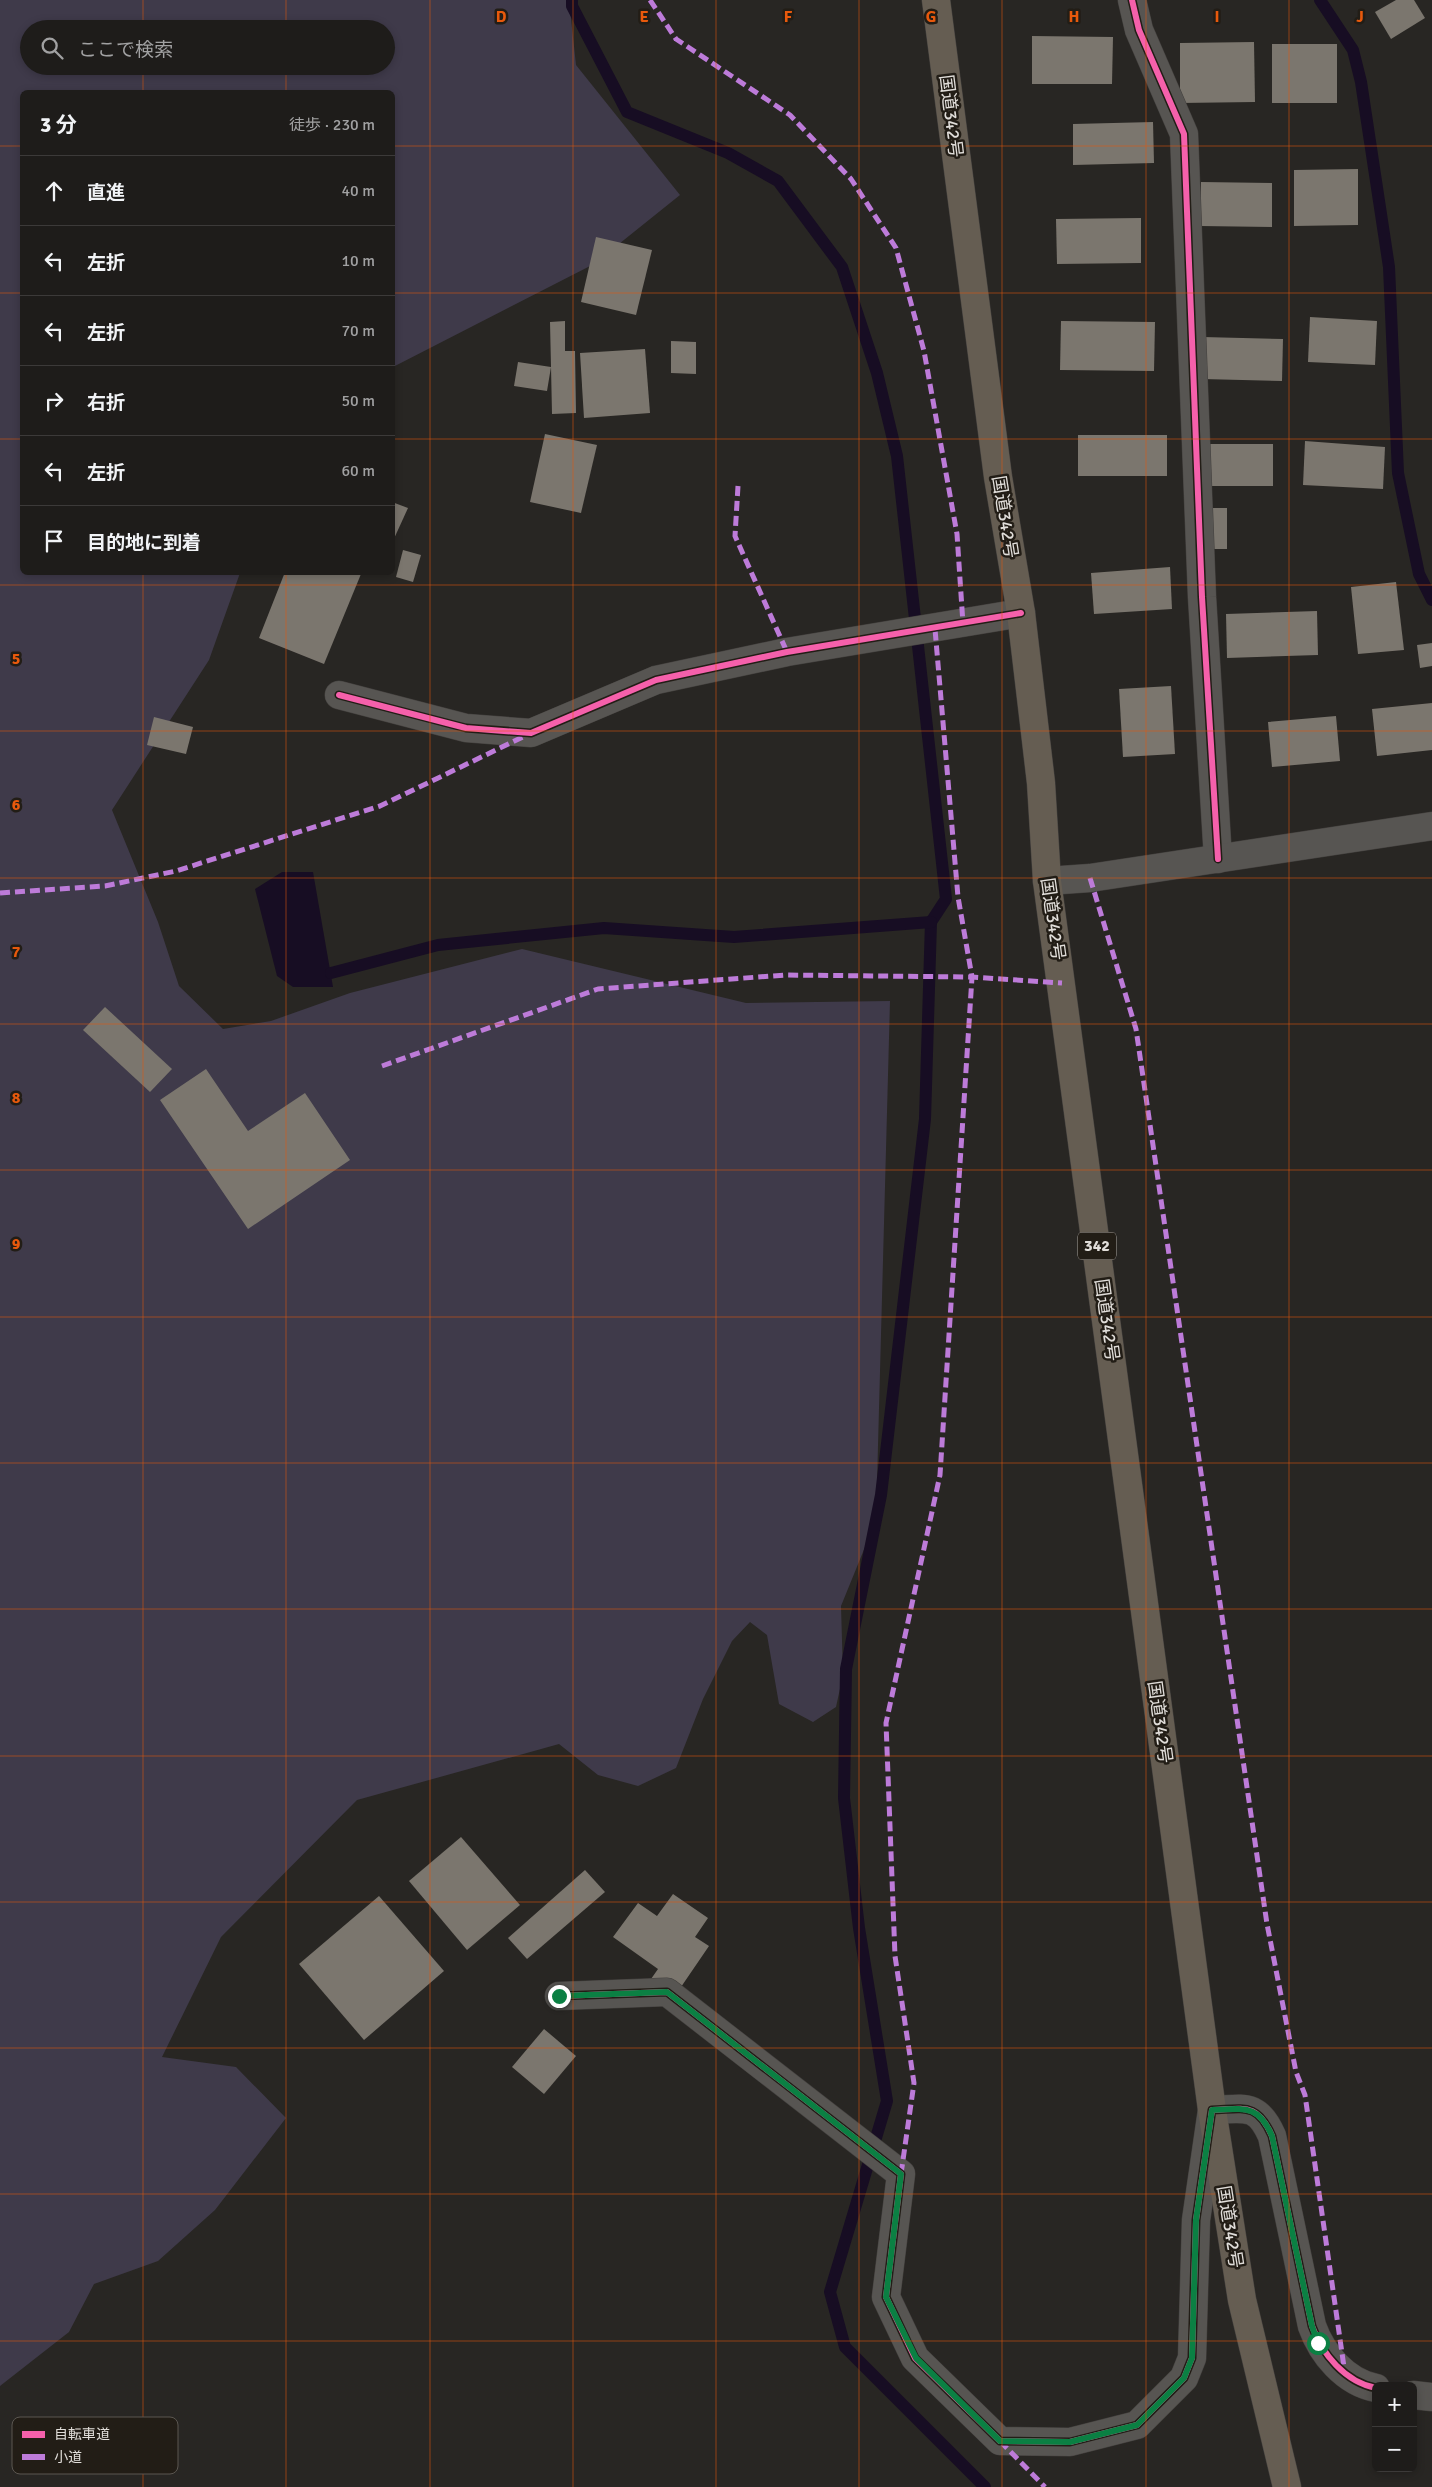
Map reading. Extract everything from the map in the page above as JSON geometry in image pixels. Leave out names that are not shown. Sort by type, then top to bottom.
[{"type":"highway","name":"国道342号","points":[[936,0],[998,477],[1021,614],[1041,783],[1047,881],[1212,2110],[1242,2300],[1287,2487]]},
{"type":"street","points":[[1132,0],[1139,30],[1184,134],[1202,597],[1218,859]]},
{"type":"street","points":[[339,696],[466,728],[531,732],[656,680],[787,652],[1021,614]]},
{"type":"street","points":[[1047,881],[1090,878],[1432,826]]},
{"type":"street","points":[[559,1996],[667,1992],[901,2174],[886,2297],[916,2358],[1000,2441],[1070,2442],[1137,2425],[1184,2378],[1192,2358],[1196,2220],[1212,2110],[1246,2109],[1255,2112],[1265,2120],[1272,2136],[1312,2326],[1318,2343],[1345,2374],[1372,2388]]},
{"type":"street","points":[[1417,2395],[1432,2397]]},
{"type":"shaded area","points":[[0,0],[569,0],[576,65],[680,195],[594,264],[395,366],[395,90],[20,90],[20,575],[239,575],[209,660],[112,810],[158,922],[179,986],[223,1029],[271,1021],[350,993],[522,949],[746,1003],[890,1001],[876,1520],[841,1606],[843,1675],[836,1707],[813,1722],[779,1704],[767,1635],[750,1622],[732,1641],[703,1699],[676,1768],[638,1786],[598,1775],[559,1744],[357,1800],[221,1937],[162,2057],[236,2067],[286,2118],[215,2210],[158,2261],[94,2284],[69,2332],[0,2386]]},
{"type":"shaded area","points":[[282,872],[313,872],[333,987],[293,987],[277,976],[255,889]]},
{"type":"building","points":[[1396,0],[1414,0],[1425,18],[1391,39],[1375,12]]},
{"type":"building","points":[[1032,36],[1113,37],[1112,84],[1032,84]]},
{"type":"building","points":[[1254,42],[1255,102],[1180,103],[1180,43]]},
{"type":"building","points":[[1272,44],[1337,44],[1337,103],[1272,103]]},
{"type":"building","points":[[1153,122],[1154,163],[1073,165],[1073,124]]},
{"type":"building","points":[[1358,169],[1358,225],[1294,226],[1294,170]]},
{"type":"building","points":[[1201,182],[1272,183],[1272,227],[1200,226]]},
{"type":"building","points":[[1141,218],[1141,263],[1057,264],[1056,219]]},
{"type":"building","points":[[596,237],[652,250],[636,315],[581,302]]},
{"type":"building","points":[[1310,317],[1377,321],[1375,365],[1308,362]]},
{"type":"building","points":[[565,321],[565,351],[575,351],[576,413],[552,414],[550,322]]},
{"type":"building","points":[[1061,321],[1155,322],[1154,371],[1060,370]]},
{"type":"building","points":[[1203,337],[1283,339],[1282,381],[1202,379]]},
{"type":"building","points":[[671,341],[696,342],[696,374],[671,373]]},
{"type":"building","points":[[645,349],[650,413],[584,418],[580,353]]},
{"type":"building","points":[[518,362],[551,367],[547,391],[514,386]]},
{"type":"building","points":[[545,434],[597,445],[581,513],[530,502]]},
{"type":"building","points":[[1078,435],[1167,435],[1167,476],[1078,476]]},
{"type":"building","points":[[1305,441],[1385,447],[1383,489],[1303,485]]},
{"type":"building","points":[[1196,444],[1273,444],[1273,486],[1196,486]]},
{"type":"building","points":[[395,503],[408,508],[395,536]]},
{"type":"building","points":[[1203,508],[1227,508],[1227,549],[1202,549]]},
{"type":"building","points":[[403,550],[421,555],[413,582],[396,577]]},
{"type":"building","points":[[1170,567],[1172,609],[1094,614],[1091,573]]},
{"type":"building","points":[[284,575],[361,575],[324,664],[259,638]]},
{"type":"building","points":[[1396,582],[1404,650],[1358,654],[1351,587]]},
{"type":"building","points":[[1317,611],[1318,655],[1227,658],[1226,614]]},
{"type":"building","points":[[1432,643],[1432,666],[1420,668],[1417,645]]},
{"type":"building","points":[[1171,686],[1175,754],[1123,757],[1119,689]]},
{"type":"building","points":[[1432,703],[1432,750],[1377,756],[1372,709]]},
{"type":"building","points":[[1336,716],[1340,761],[1272,767],[1268,722]]},
{"type":"building","points":[[154,717],[193,727],[186,754],[147,745]]},
{"type":"building","points":[[105,1007],[172,1069],[150,1092],[83,1030]]},
{"type":"building","points":[[206,1069],[248,1131],[305,1093],[350,1160],[248,1229],[160,1100]]},
{"type":"building","points":[[461,1837],[520,1905],[467,1950],[409,1881]]},
{"type":"building","points":[[585,1870],[605,1892],[527,1959],[508,1938]]},
{"type":"building","points":[[673,1894],[708,1918],[695,1937],[709,1946],[668,2006],[644,1989],[658,1969],[613,1937],[638,1903],[657,1916]]},
{"type":"building","points":[[379,1896],[444,1971],[364,2040],[299,1964]]},
{"type":"building","points":[[544,2029],[576,2056],[544,2094],[512,2067]]},
{"type":"waterway","points":[[572,0],[572,6],[627,112],[728,153],[778,181],[842,267],[877,373],[897,456],[946,899],[931,922],[925,1119],[881,1495],[846,1669],[844,1798],[859,1928],[887,2101],[830,2292],[845,2347],[985,2487]]},
{"type":"waterway","points":[[1320,0],[1353,50],[1361,82],[1389,267],[1398,473],[1419,574],[1432,600]]},
{"type":"waterway","points":[[331,973],[438,945],[604,928],[734,937],[931,922]]},
{"type":"marked path","points":[[650,0],[676,39],[790,115],[851,179],[896,248],[924,351],[957,534],[963,624]]},
{"type":"marked path","points":[[738,486],[735,536],[787,652]]},
{"type":"marked path","points":[[901,2174],[914,2083],[895,1956],[886,1723],[940,1475],[972,977],[958,897],[935,629]]},
{"type":"marked path","points":[[0,893],[105,886],[176,871],[380,806],[527,735]]},
{"type":"marked path","points":[[1090,878],[1136,1029],[1267,1924],[1296,2072],[1305,2095],[1345,2374]]},
{"type":"marked path","points":[[382,1066],[598,989],[785,975],[972,977],[1062,983]]},
{"type":"marked path","points":[[1000,2441],[1045,2487]]},
{"type":"cycle path","points":[[1132,0],[1139,30],[1184,134],[1202,597],[1218,859]]},
{"type":"cycle path","points":[[339,695],[466,728],[531,733],[656,680],[787,652],[1021,613]]},
{"type":"cycle path","points":[[559,1996],[667,1992],[901,2174],[886,2297],[915,2358],[1000,2441],[1070,2442],[1137,2425],[1184,2378],[1192,2358],[1196,2220],[1212,2110],[1248,2110],[1261,2117],[1266,2125],[1272,2136],[1312,2326],[1316,2336],[1336,2365],[1354,2380],[1372,2387]]},
{"type":"route","points":[[559,1996],[667,1992],[901,2174],[886,2297],[916,2358],[1000,2441],[1070,2442],[1137,2425],[1184,2378],[1192,2358],[1196,2220],[1212,2110],[1246,2109],[1255,2112],[1265,2120],[1272,2136],[1312,2326],[1318,2343]]}]
